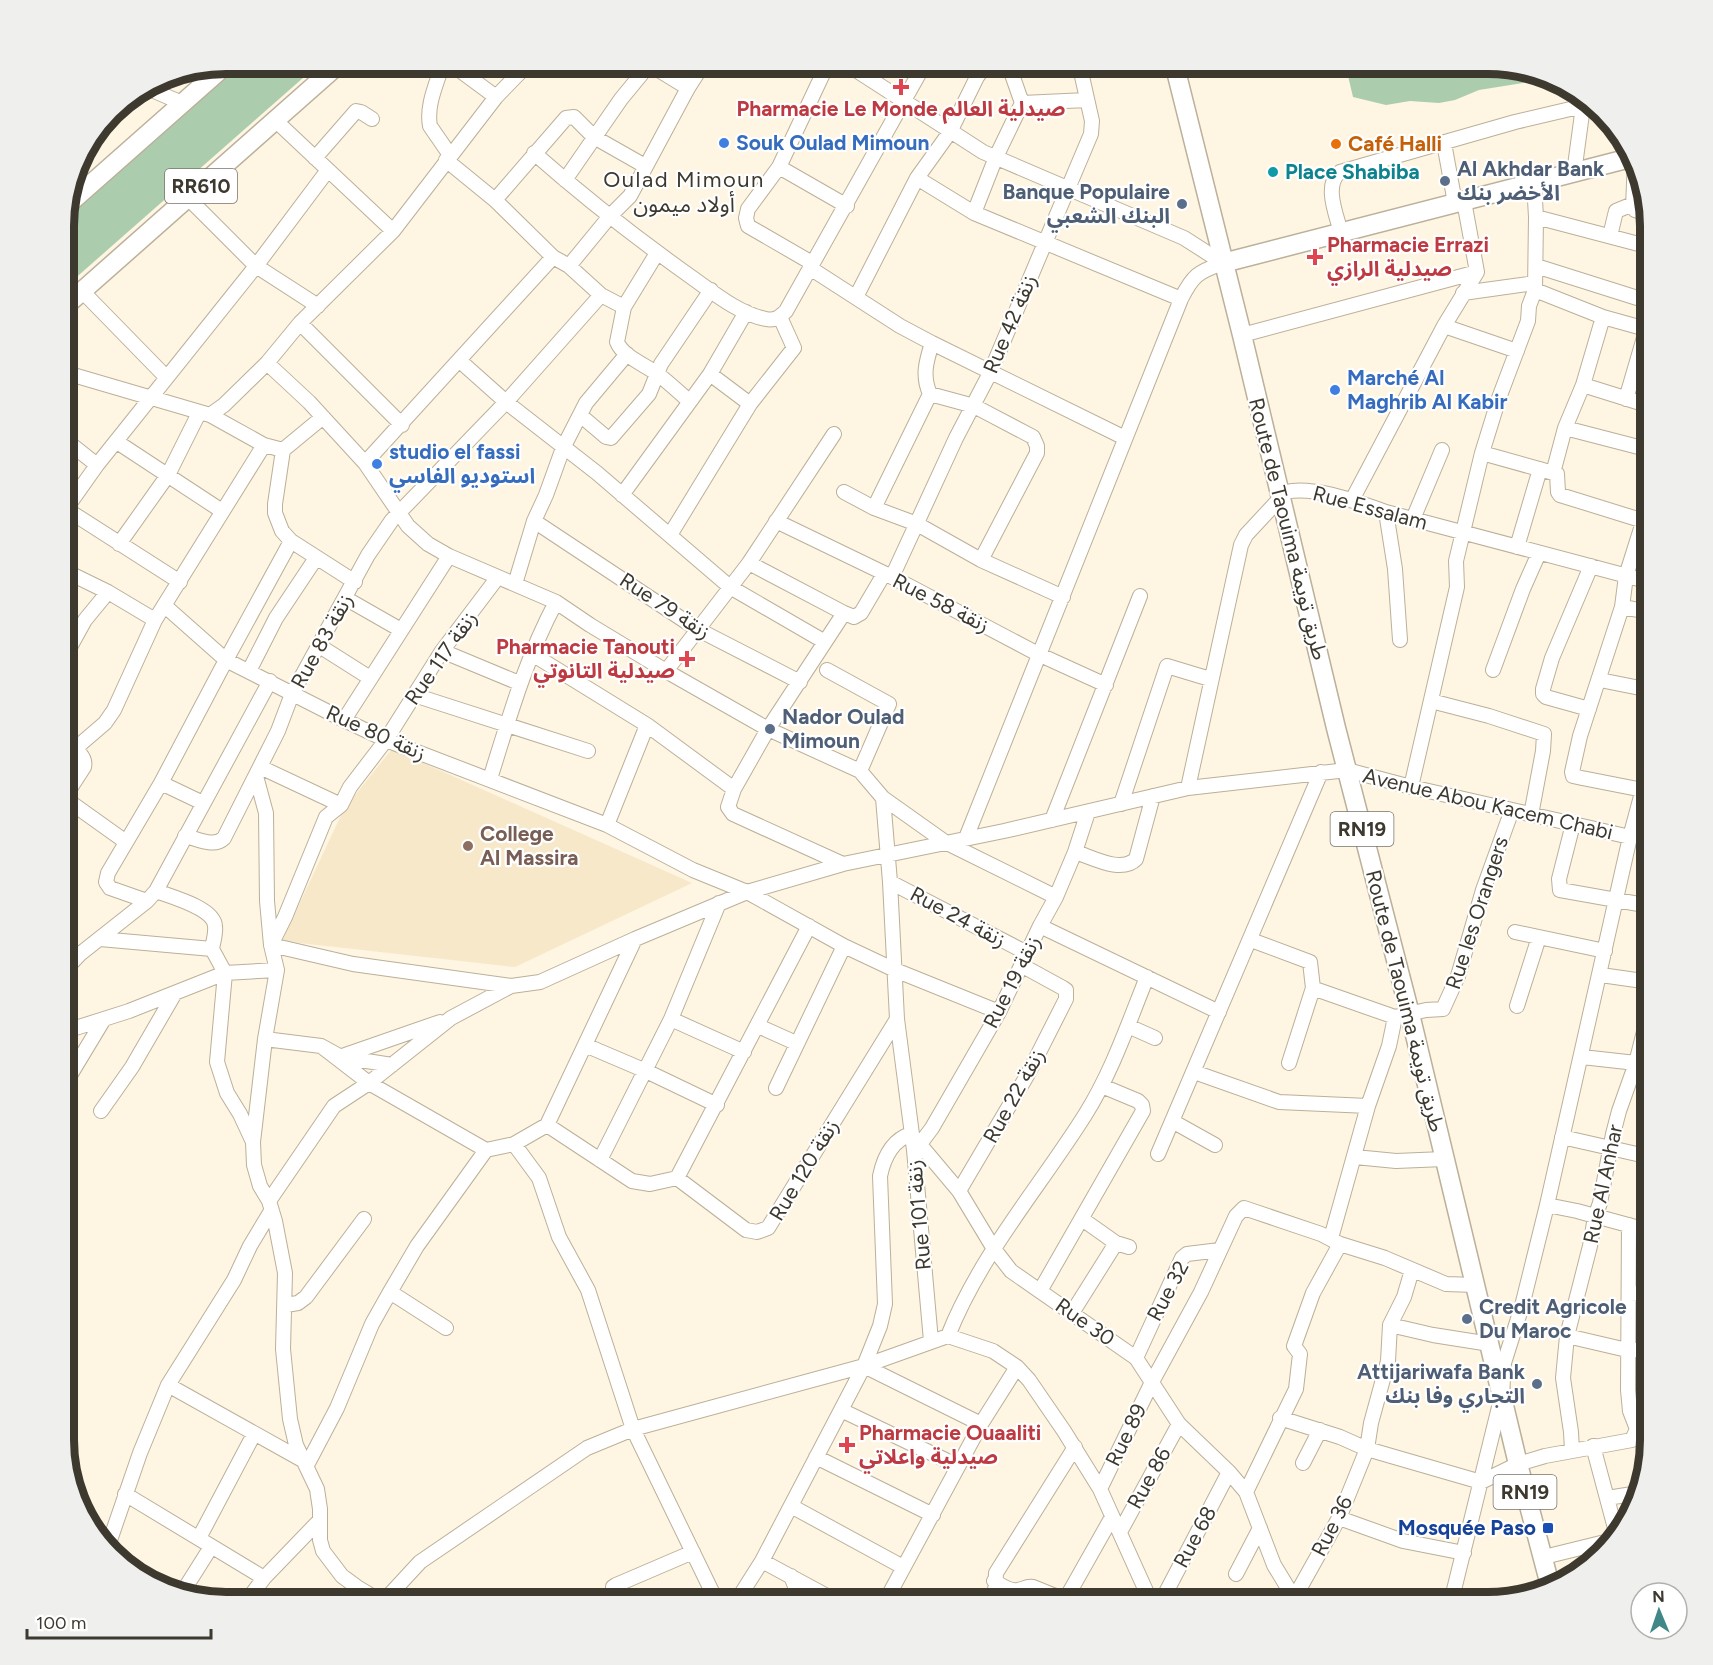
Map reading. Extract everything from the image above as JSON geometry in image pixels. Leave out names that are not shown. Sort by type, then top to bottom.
[{"type":"main road","points":[[77,197],[215,74]]},
{"type":"main road","name":"RR610","points":[[74,298],[327,74]]},
{"type":"main road","name":"Route de Taouima طريق تويمة","points":[[1177,74],[1347,770],[1403,1016],[1444,1159],[1518,1464],[1549,1579]]},
{"type":"main road","points":[[1223,263],[1574,173],[1626,163]]},
{"type":"street","points":[[440,74],[431,102],[429,120],[448,158],[553,256],[569,266],[601,295],[624,307]]},
{"type":"street","points":[[465,74],[496,97]]},
{"type":"street","points":[[119,544],[168,475],[204,414],[224,405],[267,363],[300,323],[393,231],[496,97],[518,74]]},
{"type":"street","points":[[565,180],[640,74]]},
{"type":"street","points":[[665,74],[688,88]]},
{"type":"street","points":[[569,266],[610,216],[630,196],[697,74]]},
{"type":"street","points":[[823,74],[779,166],[748,209],[746,223],[748,226],[811,265],[856,297],[932,343],[1125,438]]},
{"type":"street","points":[[862,74],[950,132],[996,157],[1184,238],[1223,263]]},
{"type":"street","points":[[868,78],[869,74]]},
{"type":"street","points":[[534,153],[657,253],[711,291],[746,312],[773,320],[786,311],[919,74]]},
{"type":"street","points":[[856,297],[917,178],[950,132],[979,74]]},
{"type":"street","points":[[974,213],[996,157],[1022,103],[1012,74]]},
{"type":"street","name":"Rue 42 زنقة","points":[[844,613],[858,616],[888,576],[917,524],[956,438],[990,373],[1091,134],[1092,121],[1081,74]]},
{"type":"street","points":[[155,91],[182,103]]},
{"type":"street","points":[[1022,103],[1087,100]]},
{"type":"street","points":[[1341,233],[1332,185],[1336,175],[1346,170],[1578,104]]},
{"type":"street","points":[[1574,173],[1583,108]]},
{"type":"street","points":[[315,158],[356,111],[372,119]]},
{"type":"street","points":[[495,200],[534,153],[570,116],[574,117],[594,137],[645,166]]},
{"type":"street","points":[[275,120],[393,231]]},
{"type":"street","points":[[1352,500],[1443,326],[1477,272],[1444,143]]},
{"type":"street","points":[[779,166],[847,206]]},
{"type":"street","points":[[74,498],[97,465],[256,266],[328,170]]},
{"type":"street","points":[[917,178],[974,213],[1181,299]]},
{"type":"street","points":[[1411,787],[1457,587],[1456,561],[1461,533],[1499,398],[1528,321],[1529,306],[1535,286],[1536,266],[1534,183]]},
{"type":"street","points":[[1634,186],[1633,204],[1635,210],[1639,211]]},
{"type":"street","points":[[188,198],[256,266],[318,306]]},
{"type":"street","points":[[1610,236],[1616,211],[1633,204]]},
{"type":"street","points":[[1536,217],[1640,244]]},
{"type":"street","points":[[657,253],[624,307],[617,342],[627,354],[690,400]]},
{"type":"street","points":[[365,463],[553,256]]},
{"type":"street","points":[[966,838],[1181,299],[1193,277],[1223,263]]},
{"type":"street","points":[[1536,266],[1640,299]]},
{"type":"street","points":[[1242,335],[1477,272]]},
{"type":"street","points":[[1463,293],[1535,286],[1603,317],[1640,322]]},
{"type":"street","points":[[82,291],[166,377]]},
{"type":"street","points":[[580,415],[606,437],[611,438],[649,394],[661,364],[711,291]]},
{"type":"street","name":"Rue 83 زنقة","points":[[185,836],[212,843],[221,841],[278,731],[292,694],[368,555],[399,512],[506,402],[601,295]]},
{"type":"street","points":[[622,495],[710,374],[746,312]]},
{"type":"street","points":[[670,534],[750,404],[794,348],[780,317]]},
{"type":"street","points":[[1517,547],[1550,476],[1565,428],[1583,385],[1603,317]]},
{"type":"street","points":[[300,323],[402,424]]},
{"type":"street","points":[[1443,326],[1517,351]]},
{"type":"street","points":[[874,508],[930,394],[925,373],[932,343]]},
{"type":"street","points":[[515,584],[534,521],[563,448],[586,403],[627,354]]},
{"type":"street","points":[[460,361],[506,402],[670,534],[730,587],[825,642]]},
{"type":"street","points":[[267,363],[323,417],[365,463],[417,535],[449,556],[556,602],[590,625],[768,729],[860,771],[883,798],[945,842],[1056,897]]},
{"type":"street","points":[[1626,399],[1640,366]]},
{"type":"street","points":[[710,374],[750,404]]},
{"type":"street","points":[[74,375],[204,414],[264,445],[284,450]]},
{"type":"street","points":[[1583,385],[1640,403]]},
{"type":"street","points":[[930,394],[974,406],[1033,437],[1038,449],[981,560]]},
{"type":"street","points":[[323,417],[284,450],[275,513],[282,531],[291,541],[355,582]]},
{"type":"street","points":[[1565,428],[1640,447]]},
{"type":"street","points":[[666,670],[749,563],[834,434]]},
{"type":"street","points":[[117,442],[222,511]]},
{"type":"street","points":[[74,741],[105,723],[114,710],[155,620],[264,445]]},
{"type":"street","points":[[74,447],[97,465]]},
{"type":"street","points":[[1413,519],[1442,450]]},
{"type":"street","points":[[1482,453],[1550,476],[1560,495],[1640,520]]},
{"type":"street","name":"Rue Essalam","points":[[1281,497],[1286,492],[1295,490],[1352,500],[1461,533],[1640,580]]},
{"type":"street","points":[[844,492],[874,508],[917,524],[981,560],[1063,597]]},
{"type":"street","points":[[1188,788],[1241,545],[1246,535],[1281,497]]},
{"type":"street","points":[[1386,512],[1395,569],[1400,640]]},
{"type":"street","points":[[74,516],[180,582]]},
{"type":"street","name":"Rue 79 زنقة","points":[[534,521],[697,629],[800,682]]},
{"type":"street","name":"Rue 58 زنقة","points":[[776,521],[1038,654],[1106,685]]},
{"type":"street","points":[[1640,533],[1626,576],[1622,607],[1572,768],[1572,775],[1640,789]]},
{"type":"street","points":[[253,1142],[240,1114],[226,1093],[217,1062],[225,973],[212,949],[216,927],[212,916],[206,911],[152,896],[115,890],[106,882],[108,873],[161,783],[225,660],[291,541]]},
{"type":"street","points":[[1493,670],[1539,553]]},
{"type":"street","points":[[344,720],[449,556]]},
{"type":"street","points":[[249,671],[276,618],[316,558]]},
{"type":"street","points":[[749,563],[844,613],[768,729],[734,789],[728,807],[734,814],[843,864]]},
{"type":"street","points":[[1589,709],[1546,697],[1543,689],[1552,658],[1591,566]]},
{"type":"street","points":[[74,575],[108,591],[155,620]]},
{"type":"street","name":"Rue 117 زنقة","points":[[271,945],[285,917],[326,817],[341,805],[350,787],[386,740],[442,651],[498,577]]},
{"type":"street","points":[[74,641],[85,620],[108,591]]},
{"type":"street","points":[[1052,820],[1140,596]]},
{"type":"street","points":[[345,598],[402,630]]},
{"type":"street","points":[[490,779],[519,683],[542,628],[556,602]]},
{"type":"street","name":"Rue 80 زنقة","points":[[165,606],[225,660],[344,720],[386,740],[607,825],[693,870],[747,892],[844,946],[895,970],[999,1012]]},
{"type":"street","points":[[1622,607],[1640,610]]},
{"type":"street","points":[[318,645],[370,678]]},
{"type":"street","points":[[442,651],[519,683]]},
{"type":"street","points":[[532,654],[647,724],[734,789]]},
{"type":"street","points":[[1121,804],[1167,666],[1210,679]]},
{"type":"street","points":[[827,670],[889,704],[860,771]]},
{"type":"street","points":[[1599,680],[1640,688]]},
{"type":"street","points":[[73,961],[152,896],[270,681]]},
{"type":"street","points":[[414,695],[588,751]]},
{"type":"street","points":[[1431,701],[1539,731],[1545,735],[1531,815]]},
{"type":"street","points":[[607,825],[647,724]]},
{"type":"street","points":[[74,749],[86,762],[74,783]]},
{"type":"street","name":"Avenue Abou Kacem Chabi","points":[[511,986],[525,986],[540,982],[747,892],[843,864],[1052,820],[1188,788],[1347,770],[1573,824],[1632,832],[1640,831]]},
{"type":"street","points":[[258,771],[341,805]]},
{"type":"street","points":[[258,771],[266,813],[267,901],[271,945],[277,970],[265,1039],[253,1142],[254,1165],[260,1186],[270,1206],[282,1249],[286,1305],[283,1349],[286,1392],[293,1434],[317,1489],[320,1540],[323,1551],[342,1576],[365,1592]]},
{"type":"street","points":[[1158,1154],[1322,772]]},
{"type":"street","points":[[161,783],[203,802]]},
{"type":"street","points":[[1075,852],[1120,866],[1133,862],[1136,859],[1153,796]]},
{"type":"street","name":"Rue 101 زنقة","points":[[883,798],[897,1019],[916,1139],[931,1341]]},
{"type":"street","points":[[1454,1592],[1502,1395],[1504,1363],[1522,1306],[1547,1205],[1640,801]]},
{"type":"street","points":[[74,804],[126,842]]},
{"type":"street","name":"Rue les Orangers","points":[[1403,1016],[1443,1009],[1458,976],[1483,890],[1512,810]]},
{"type":"street","name":"Rue 19 زنقة","points":[[864,1366],[880,1326],[885,1304],[880,1176],[882,1164],[892,1147],[905,1136],[916,1139],[932,1128],[999,1012],[1056,897],[1075,852],[1088,812]]},
{"type":"street","points":[[1573,824],[1559,887],[1563,891],[1640,904]]},
{"type":"street","name":"Rue 24 زنقة","points":[[890,882],[1024,959],[1066,990],[1066,999]]},
{"type":"street","points":[[600,1160],[671,1019],[719,903]]},
{"type":"street","points":[[1040,926],[1220,1012]]},
{"type":"street","points":[[548,1125],[640,1184],[661,1183],[677,1178],[809,927]]},
{"type":"street","points":[[1515,932],[1605,951]]},
{"type":"street","points":[[1517,1006],[1539,937]]},
{"type":"street","points":[[100,939],[212,949]]},
{"type":"street","points":[[321,1046],[369,1083],[486,1150],[514,1144],[548,1125],[635,939]]},
{"type":"street","points":[[1251,940],[1310,962],[1313,988],[1288,1063]]},
{"type":"street","points":[[271,945],[353,964],[511,986]]},
{"type":"street","points":[[776,1088],[844,946]]},
{"type":"street","points":[[73,952],[80,954]]},
{"type":"street","points":[[73,1029],[225,973],[277,970]]},
{"type":"street","points":[[1601,975],[1640,981]]},
{"type":"street","points":[[948,1336],[959,1308],[994,1249],[1055,1162],[1102,1086],[1147,977]]},
{"type":"street","points":[[341,1057],[451,1018],[511,986]]},
{"type":"street","points":[[1246,1492],[1296,1389],[1300,1354],[1294,1346],[1313,1293],[1336,1241],[1368,1106],[1389,1046],[1403,1016],[1313,988]]},
{"type":"street","points":[[101,1111],[132,1067],[175,993]]},
{"type":"street","name":"Rue 22 زنقة","points":[[959,1191],[1028,1074],[1066,999]]},
{"type":"street","points":[[110,1539],[125,1494],[168,1385],[234,1280],[270,1206],[334,1106],[369,1083],[451,1018]]},
{"type":"street","points":[[73,1070],[104,1019]]},
{"type":"street","points":[[671,1019],[744,1052]]},
{"type":"street","name":"Rue 120 زنقة","points":[[677,1178],[746,1230],[757,1232],[768,1228],[897,1019]]},
{"type":"street","points":[[758,1026],[796,1043]]},
{"type":"street","points":[[1128,1026],[1155,1038]]},
{"type":"street","points":[[265,1039],[321,1046],[341,1057],[392,1065]]},
{"type":"street","points":[[585,1045],[717,1105]]},
{"type":"street","name":"Rue Al Anhar","points":[[1572,1451],[1563,1378],[1567,1336],[1605,1182],[1619,1110],[1640,1047]]},
{"type":"street","points":[[1582,1057],[1640,1064]]},
{"type":"street","points":[[1194,1072],[1279,1102],[1368,1106]]},
{"type":"street","points":[[1040,1291],[1143,1111],[1143,1105],[1138,1101],[1102,1086]]},
{"type":"street","points":[[1172,1121],[1215,1145]]},
{"type":"street","points":[[1562,1137],[1640,1153]]},
{"type":"street","name":"Rue 30","points":[[916,1139],[959,1191],[994,1249],[1011,1271],[1136,1358],[1179,1424],[1230,1472],[1246,1492],[1274,1565],[1289,1592]]},
{"type":"street","points":[[514,1144],[539,1178],[559,1237],[588,1290],[633,1429],[712,1592]]},
{"type":"street","points":[[306,1462],[337,1408],[372,1324],[390,1292],[417,1246],[486,1150]]},
{"type":"street","points":[[1355,1156],[1396,1161],[1444,1159]]},
{"type":"street","points":[[1547,1205],[1640,1228]]},
{"type":"street","name":"Rue 89","points":[[1100,1489],[1152,1382],[1201,1292],[1238,1212],[1244,1208],[1336,1241]]},
{"type":"street","points":[[286,1305],[298,1303],[306,1297],[364,1219]]},
{"type":"street","points":[[1072,1313],[1122,1245],[1082,1219]]},
{"type":"street","points":[[1280,1418],[1320,1430],[1367,1449],[1480,1482],[1518,1464],[1545,1456],[1632,1440],[1637,1429],[1630,1411],[1629,1225]]},
{"type":"street","points":[[1336,1241],[1385,1258],[1446,1284],[1475,1285]]},
{"type":"street","name":"Rue 32","points":[[1136,1358],[1182,1258],[1187,1254],[1220,1250]]},
{"type":"street","points":[[1412,1270],[1404,1297],[1390,1324],[1433,1335],[1490,1344]]},
{"type":"street","points":[[390,1292],[446,1328]]},
{"type":"street","points":[[1630,1294],[1640,1294]]},
{"type":"street","name":"Rue 36","points":[[1297,1592],[1339,1518],[1367,1449],[1371,1423],[1388,1360],[1390,1324]]},
{"type":"street","points":[[392,1592],[420,1562],[587,1448],[633,1429],[864,1366],[948,1336],[993,1351],[1017,1367],[1029,1380],[1075,1447],[1100,1489],[1147,1592]]},
{"type":"street","points":[[1567,1336],[1628,1350],[1640,1350]]},
{"type":"street","points":[[742,1592],[762,1561],[864,1366]]},
{"type":"street","points":[[864,1366],[981,1424]]},
{"type":"street","points":[[890,1592],[981,1424],[1017,1367]]},
{"type":"street","points":[[168,1385],[306,1462]]},
{"type":"street","points":[[841,1410],[958,1466]]},
{"type":"street","points":[[1630,1411],[1640,1410]]},
{"type":"street","name":"Rue 86","points":[[1120,1532],[1179,1424]]},
{"type":"street","points":[[1304,1463],[1320,1430]]},
{"type":"street","points":[[199,1538],[254,1434]]},
{"type":"street","points":[[1593,1446],[1614,1524]]},
{"type":"street","points":[[995,1592],[996,1573],[1075,1447]]},
{"type":"street","points":[[816,1457],[933,1515]]},
{"type":"street","name":"Rue 68","points":[[1166,1592],[1230,1472]]},
{"type":"street","points":[[125,1494],[264,1578]]},
{"type":"street","points":[[1607,1498],[1629,1495]]},
{"type":"street","points":[[791,1506],[903,1567]]},
{"type":"street","name":"Rue 86","points":[[1072,1592],[1112,1517]]},
{"type":"street","points":[[1339,1518],[1403,1541],[1464,1553]]},
{"type":"street","points":[[254,1592],[320,1520]]},
{"type":"street","points":[[1236,1574],[1260,1528]]},
{"type":"street","points":[[1544,1557],[1598,1544]]},
{"type":"street","points":[[186,1586],[211,1546]]},
{"type":"street","points":[[610,1592],[616,1585],[693,1552]]},
{"type":"street","points":[[762,1561],[820,1592]]},
{"type":"street","points":[[791,1576],[797,1592]]},
{"type":"street","points":[[994,1581],[1010,1590],[1016,1591],[1027,1586],[1045,1592]]},
{"type":"shaded area","name":"College Al Massira","points":[[392,749],[692,883],[515,967],[282,941],[344,809]]},
{"type":"green space","points":[[225,74],[307,74],[74,279],[75,208]]},
{"type":"green space","points":[[1348,74],[1498,74],[1517,76],[1534,81],[1479,90],[1455,100],[1439,103],[1410,101],[1386,105],[1353,97]]},
{"type":"place","name":"Pharmacie Le Monde صيدلية العالم","points":[[901,87]]},
{"type":"place","name":"Souk Oulad Mimoun","points":[[724,143]]},
{"type":"place","name":"Café Halli","points":[[1336,144]]},
{"type":"place","name":"Place Shabiba","points":[[1273,172]]},
{"type":"place","name":"Al Akhdar Bank الأخضر بنك","points":[[1445,181]]},
{"type":"place","name":"Banque Populaire البنك الشعبي","points":[[1182,204]]},
{"type":"place","name":"Pharmacie Errazi صيدلية الرازي","points":[[1315,257]]},
{"type":"place","name":"Marché Al Maghrib Al Kabir","points":[[1335,390]]},
{"type":"place","name":"studio el fassi استوديو الفاسي","points":[[377,464]]},
{"type":"place","name":"Pharmacie Tanouti صيدلية التانوتي","points":[[687,659]]},
{"type":"place","name":"Nador Oulad Mimoun","points":[[770,729]]},
{"type":"place","name":"College Al Massira","points":[[468,846]]},
{"type":"place","name":"Credit Agricole Du Maroc","points":[[1467,1319]]},
{"type":"place","name":"Attijariwafa Bank التجاري وفا بنك","points":[[1537,1384]]},
{"type":"place","name":"Pharmacie Ouaaliti صيدلية واعلاتي","points":[[847,1445]]},
{"type":"place","name":"Mosquée Paso","points":[[1548,1528]]},
{"type":"district","name":"Oulad Mimoun أولاد ميمون","points":[[684,192]]}]
